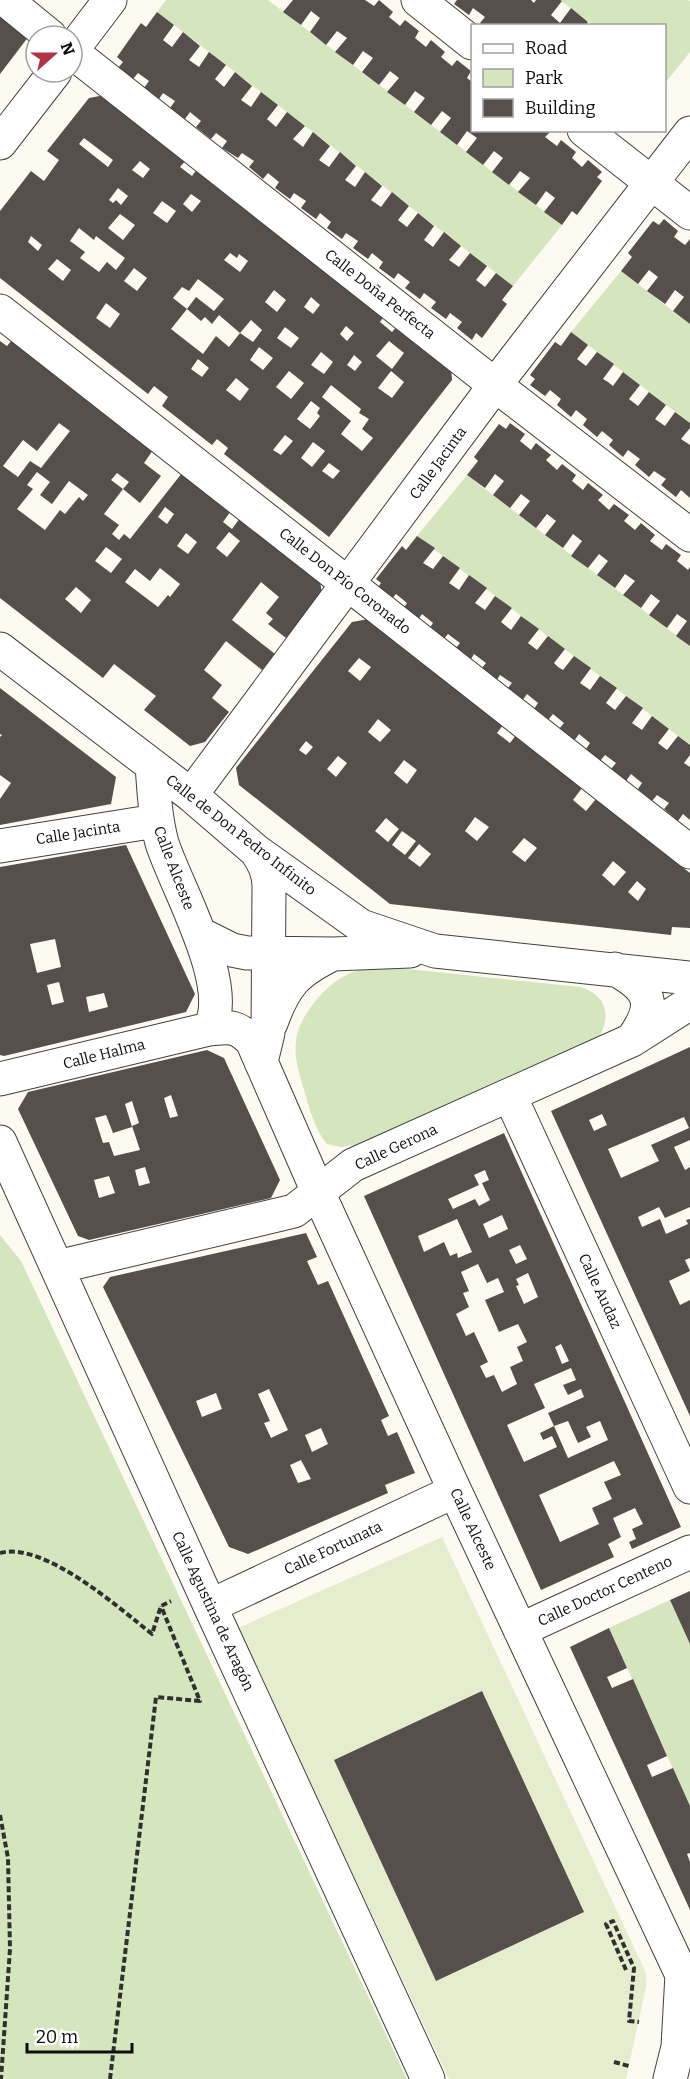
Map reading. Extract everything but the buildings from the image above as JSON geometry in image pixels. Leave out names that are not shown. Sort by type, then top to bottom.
[{"type":"street","points":[[6,0],[35,24]]},
{"type":"street","points":[[84,35],[110,0]]},
{"type":"street","points":[[418,0],[471,42]]},
{"type":"street","name":"Calle Doña Perfecta","points":[[84,60],[495,385],[690,535]]},
{"type":"street","points":[[0,143],[46,84]]},
{"type":"street","points":[[587,132],[690,213]]},
{"type":"street","name":"Calle Jacinta","points":[[191,795],[349,585],[495,385],[690,133]]},
{"type":"street","name":"Calle Don Pío Coronado","points":[[0,311],[690,852]]},
{"type":"street","name":"Calle de Don Pedro Infinito","points":[[0,649],[191,795],[256,850],[362,926],[435,951],[690,978]]},
{"type":"street","name":"Calle Alceste","points":[[152,765],[156,821],[163,845],[200,934],[215,988],[214,1020],[209,1029]]},
{"type":"street","name":"Calle Jacinta","points":[[0,846],[156,821]]},
{"type":"street","name":"Calle Alceste","points":[[256,850],[269,876],[264,1048],[318,1192],[455,1491],[686,1983]]},
{"type":"street","points":[[200,934],[232,950],[268,954],[435,951]]},
{"type":"street","points":[[264,1048],[280,998],[296,976],[310,965],[333,954]]},
{"type":"street","points":[[615,969],[642,988],[647,1001],[647,1014],[632,1040]]},
{"type":"street","name":"Calle Gerona","points":[[57,1268],[294,1211],[353,1165],[632,1040],[690,1003]]},
{"type":"street","name":"Calle Alceste","points":[[209,1029],[231,1026],[264,1048]]},
{"type":"street","name":"Calle Halma","points":[[0,1079],[209,1029]]},
{"type":"street","name":"Calle Audaz","points":[[510,1096],[690,1487]]},
{"type":"street","name":"Calle Agustina de Aragón","points":[[0,1142],[428,2079]]},
{"type":"street","points":[[0,1196],[38,1227]]},
{"type":"street","name":"Calle Fortunata","points":[[210,1605],[455,1491]]},
{"type":"street","name":"Calle Doctor Centeno","points":[[520,1630],[690,1552]]},
{"type":"street","points":[[670,2079],[678,2047],[686,1983]]},
{"type":"path","points":[[0,1553],[19,1552],[48,1560],[91,1587],[152,1634]]},
{"type":"path","points":[[110,2079],[156,1697],[200,1701],[161,1606]]},
{"type":"path","points":[[0,1815],[8,1858],[10,1949],[1,2079]]},
{"type":"path","points":[[626,1970],[606,1924],[614,1921],[634,1968],[629,2021],[639,2022]]},
{"type":"path","points":[[614,2062],[629,2066]]},
{"type":"green space","points":[[166,0],[268,0],[562,225],[513,286],[157,12]]},
{"type":"green space","points":[[560,0],[688,0],[690,1],[690,52],[666,82],[666,24],[592,24]]},
{"type":"green space","points":[[621,271],[690,324],[690,423],[571,332]]},
{"type":"green space","points":[[467,475],[690,646],[690,745],[417,536]]},
{"type":"green space","points":[[398,968],[580,987],[590,991],[603,1003],[605,1019],[603,1027],[595,1045],[355,1145],[341,1147],[327,1144],[313,1118],[299,1071],[296,1059],[298,1030],[309,1010],[334,982],[364,969]]},
{"type":"green space","points":[[0,1235],[21,1261],[407,2079],[0,2079]]},
{"type":"green space","points":[[442,1537],[646,1973],[646,1987],[626,2079],[449,2079],[238,1628]]},
{"type":"green space","points":[[670,1600],[690,1644],[690,1806],[609,1628]]}]
